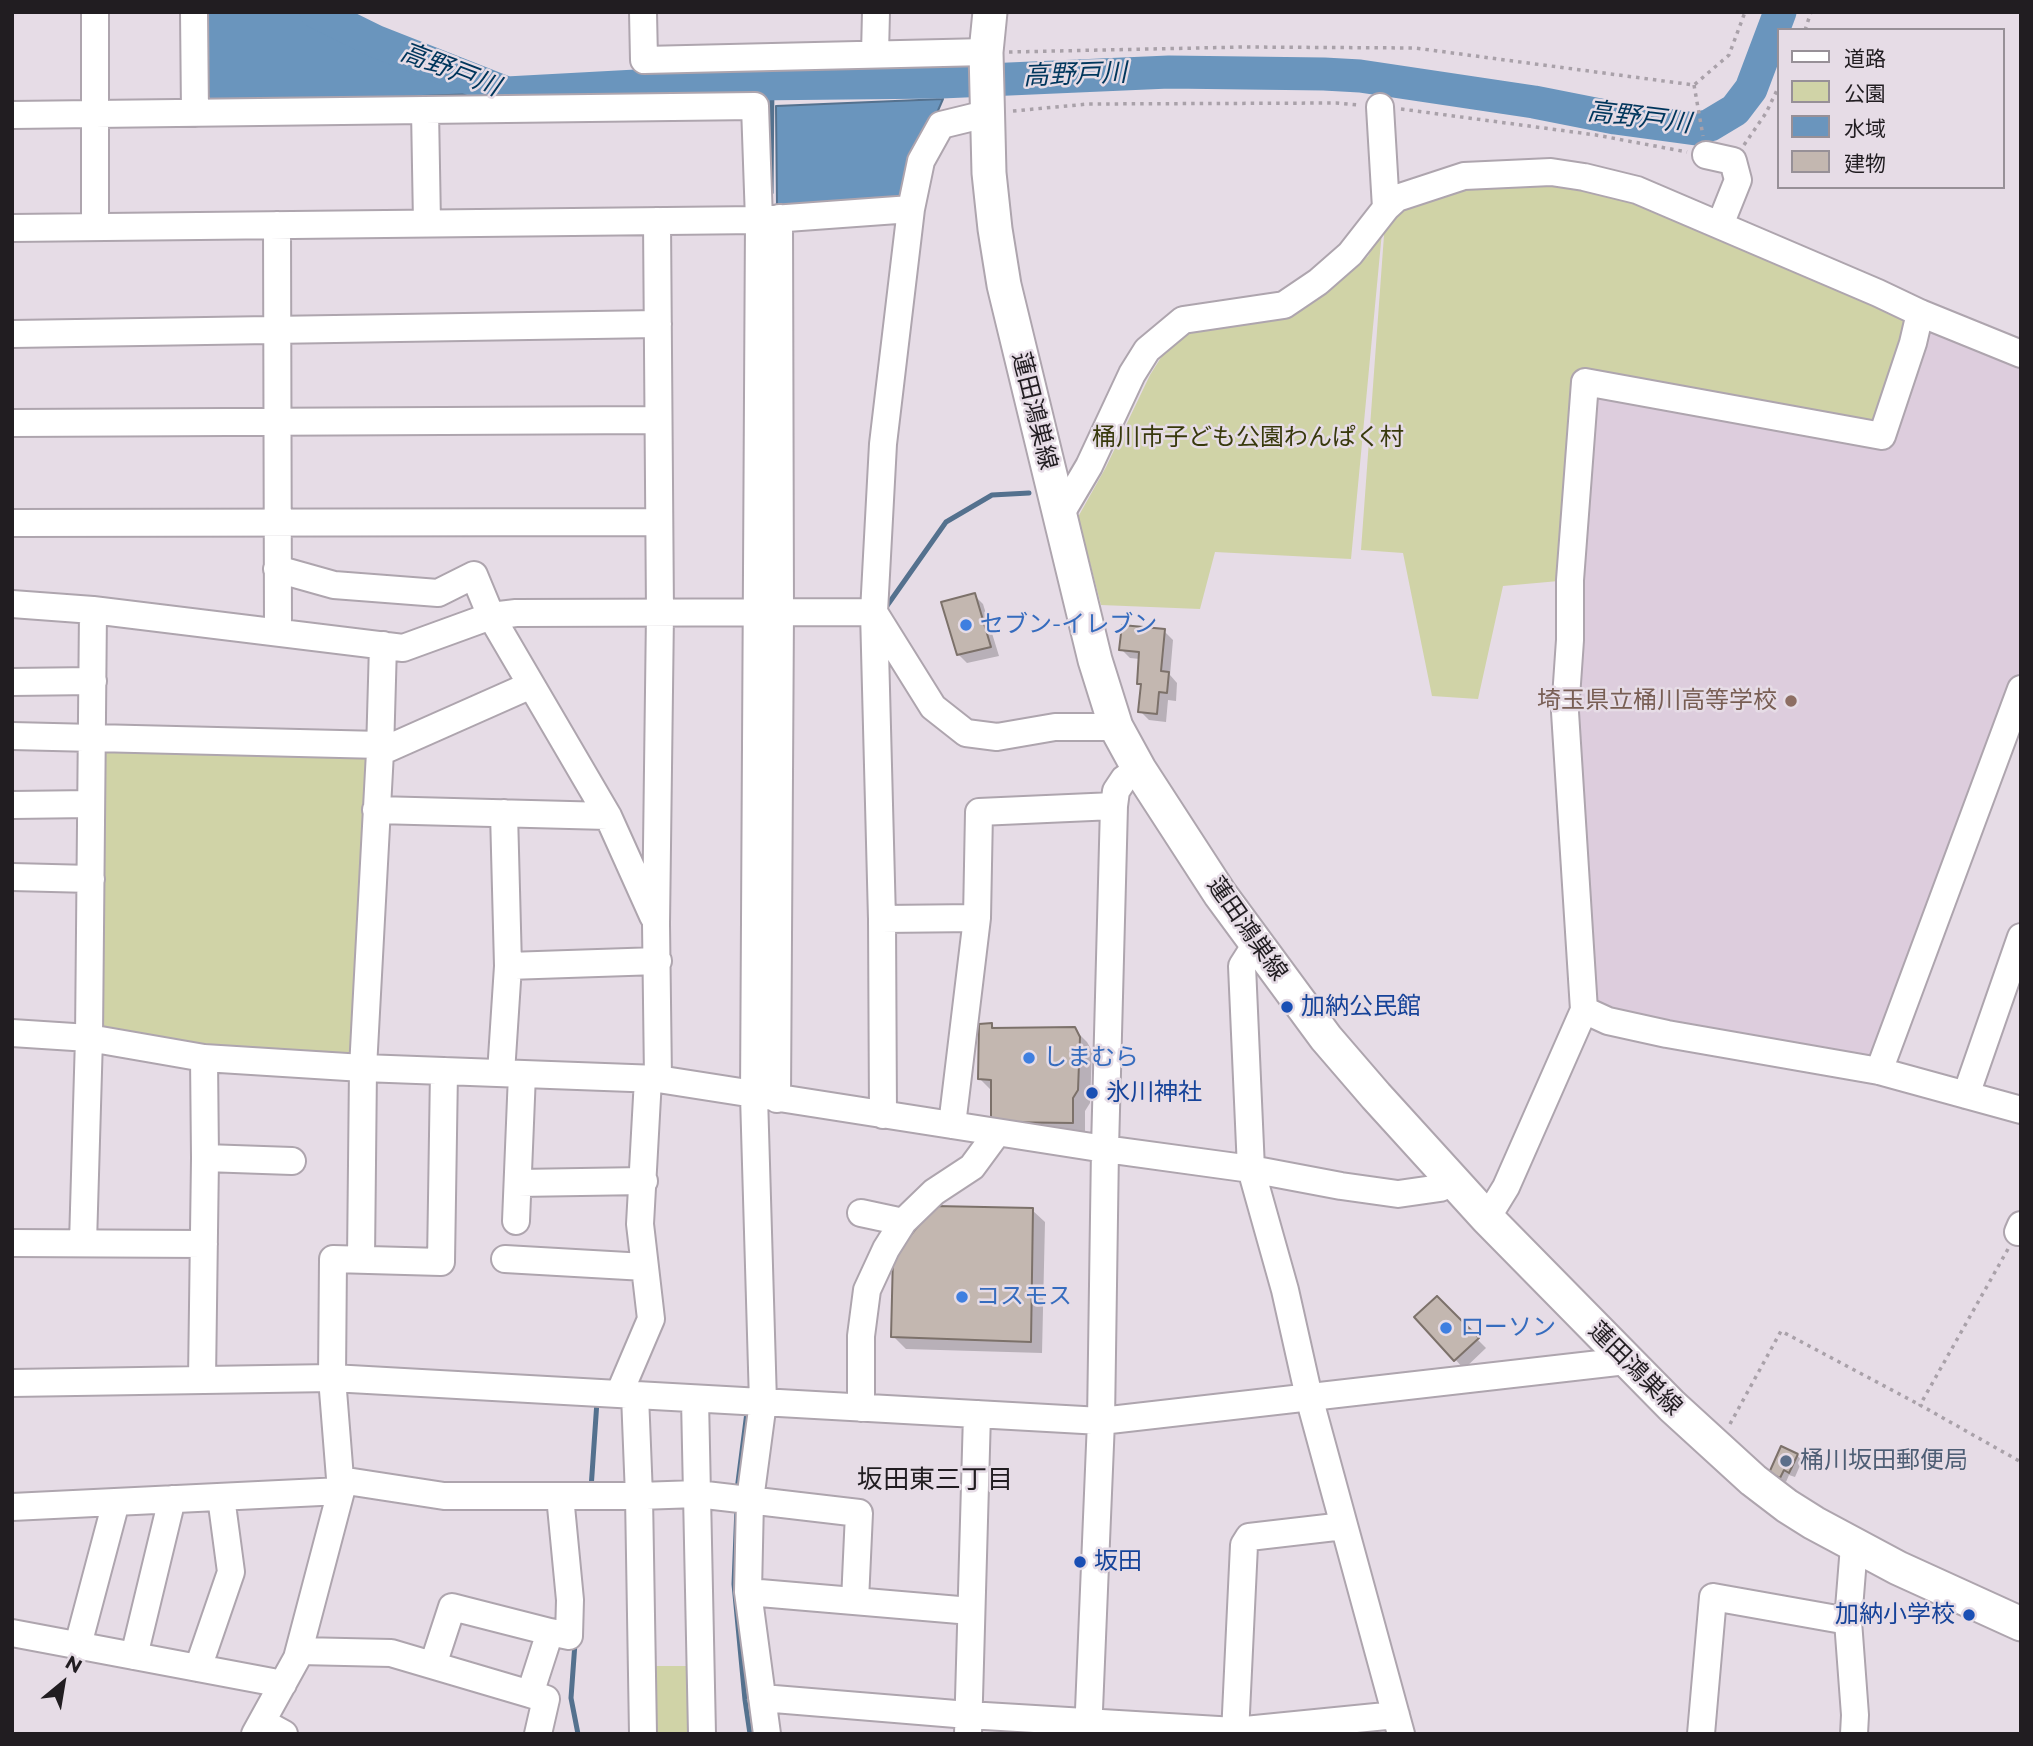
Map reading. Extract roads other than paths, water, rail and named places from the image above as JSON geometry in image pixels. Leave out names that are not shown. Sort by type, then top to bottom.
[{"type":"main road","name":"蓮田鴻巣線","points":[[990,12],[986,52],[986,114],[992,201],[1004,285],[1095,660],[1116,727],[1139,769],[1220,894],[1326,1038],[1487,1218],[1626,1361],[1716,1448],[1787,1506],[1854,1546],[2021,1624]]},
{"type":"street","points":[[95,12],[95,226]]},
{"type":"street","points":[[194,12],[195,113]]},
{"type":"street","points":[[643,12],[644,60],[986,52]]},
{"type":"street","points":[[875,54],[876,12]]},
{"type":"street","points":[[12,115],[755,106],[769,219],[768,612],[763,1402],[750,1500],[747,1592],[767,1734]]},
{"type":"street","points":[[1380,107],[1386,208]]},
{"type":"street","points":[[425,110],[427,223]]},
{"type":"street","points":[[883,1115],[882,919],[874,612],[883,444],[911,209],[921,161],[941,125],[986,114]]},
{"type":"street","points":[[1706,155],[1732,161],[1738,180],[1720,225]]},
{"type":"street","points":[[1060,515],[1089,466],[1132,374],[1147,350],[1184,320],[1284,305],[1318,282],[1350,254],[1397,198],[1464,176],[1551,172],[1637,190],[2021,354]]},
{"type":"street","points":[[12,228],[769,219],[911,209]]},
{"type":"street","points":[[642,1734],[639,1496],[627,1395],[651,1319],[640,1224],[653,1079],[658,961],[656,924],[660,613],[657,221]]},
{"type":"street","points":[[276,225],[278,631]]},
{"type":"street","points":[[1487,1218],[1506,1187],[1584,1010],[1565,712],[1570,640],[1570,580],[1586,382],[1882,436],[1913,343],[1920,313]]},
{"type":"street","points":[[12,334],[658,324]]},
{"type":"street","points":[[12,423],[659,419]]},
{"type":"street","points":[[12,523],[659,522]]},
{"type":"street","points":[[277,569],[334,585],[438,593],[474,575],[491,615],[608,816],[656,924]]},
{"type":"street","points":[[12,604],[93,610],[403,648],[491,615],[516,613],[874,612]]},
{"type":"street","points":[[83,1244],[89,1038],[93,610]]},
{"type":"street","points":[[874,612],[933,707],[966,733],[997,737],[1055,727],[1116,727]]},
{"type":"street","points":[[361,1259],[363,1068],[383,645]]},
{"type":"street","points":[[12,682],[93,681]]},
{"type":"street","points":[[12,736],[380,748],[531,685]]},
{"type":"street","points":[[1880,1071],[2021,690]]},
{"type":"street","points":[[1088,1728],[1101,1421],[1114,806],[1116,792],[1124,779],[1139,769]]},
{"type":"street","points":[[12,805],[91,804]]},
{"type":"street","points":[[952,1125],[977,918],[979,812],[1114,806]]},
{"type":"street","points":[[376,810],[608,816]]},
{"type":"street","points":[[504,813],[511,1073],[518,1183],[516,1222]]},
{"type":"street","points":[[12,877],[90,878]]},
{"type":"street","points":[[882,919],[977,918]]},
{"type":"street","points":[[1966,1095],[2021,937]]},
{"type":"street","points":[[762,1698],[968,1724],[1235,1733],[1399,1725],[1308,1397],[1285,1290],[1251,1169],[1242,966],[1256,944]]},
{"type":"street","points":[[508,966],[658,961]]},
{"type":"street","points":[[1584,1010],[1608,1021],[1656,1031],[1880,1071],[2021,1110]]},
{"type":"street","points":[[12,1032],[89,1038],[204,1058],[363,1068],[653,1079],[997,1133],[1251,1169],[1398,1194],[1440,1188],[1454,1182]]},
{"type":"street","points":[[202,1380],[204,1058]]},
{"type":"street","points":[[267,1730],[283,1684],[297,1658],[340,1486],[331,1378],[333,1259],[441,1262],[444,1071]]},
{"type":"street","points":[[861,1408],[861,1336],[867,1290],[886,1249],[902,1222],[934,1192],[972,1167],[997,1133]]},
{"type":"street","points":[[205,1158],[292,1161]]},
{"type":"street","points":[[518,1183],[643,1181]]},
{"type":"street","points":[[861,1213],[902,1222]]},
{"type":"street","points":[[12,1243],[204,1244]]},
{"type":"street","points":[[505,1259],[645,1266]]},
{"type":"street","points":[[12,1383],[331,1378],[1101,1421],[1626,1361]]},
{"type":"street","points":[[695,1399],[702,1734]]},
{"type":"street","points":[[968,1724],[977,1414]]},
{"type":"street","points":[[12,1507],[221,1497],[340,1486],[444,1496],[697,1494],[859,1513],[855,1601]]},
{"type":"street","points":[[433,1665],[452,1607],[569,1636],[570,1600],[560,1496]]},
{"type":"street","points":[[198,1668],[231,1572],[221,1497]]},
{"type":"street","points":[[134,1656],[172,1499]]},
{"type":"street","points":[[78,1645],[116,1502]]},
{"type":"street","points":[[1235,1733],[1244,1545],[1249,1537],[1344,1526]]},
{"type":"street","points":[[1854,1546],[1848,1621],[1854,1734]]},
{"type":"street","points":[[747,1592],[971,1611]]},
{"type":"street","points":[[1701,1734],[1713,1597],[1848,1621]]},
{"type":"street","points":[[530,1694],[550,1632]]},
{"type":"street","points":[[12,1633],[283,1684]]},
{"type":"street","points":[[299,1651],[391,1653],[546,1699],[538,1734]]},
{"type":"water","points":[[207,12],[300,12],[475,94],[209,104]]},
{"type":"water","points":[[943,99],[900,198],[777,206],[776,106]]},
{"type":"waterway","name":"高野戸川","points":[[316,12],[375,41],[507,93],[655,85],[941,82],[1169,72],[1324,74],[1360,76],[1696,129],[1710,125],[1735,110],[1751,89],[1780,12]]},
{"type":"waterway","points":[[771,193],[772,83]]},
{"type":"waterway","points":[[884,610],[946,522],[992,495],[1029,493]]},
{"type":"waterway","points":[[591,1489],[597,1401]]},
{"type":"waterway","points":[[737,1490],[747,1412],[750,1411]]},
{"type":"waterway","points":[[737,1507],[734,1584],[750,1734]]},
{"type":"waterway","points":[[575,1643],[571,1698],[578,1734]]},
{"type":"place","name":"セブン-イレブン","points":[[966,625]]},
{"type":"place","name":"埼玉県立桶川高等学校","points":[[1791,701]]},
{"type":"place","name":"加納公民館","points":[[1287,1007]]},
{"type":"place","name":"しまむら","points":[[1029,1058]]},
{"type":"place","name":"氷川神社","points":[[1092,1093]]},
{"type":"place","name":"コスモス","points":[[962,1297]]},
{"type":"place","name":"ローソン","points":[[1446,1328]]},
{"type":"place","name":"桶川坂田郵便局","points":[[1786,1461]]},
{"type":"place","name":"坂田","points":[[1080,1562]]},
{"type":"place","name":"加納小学校","points":[[1969,1615]]},
{"type":"district","name":"坂田東三丁目","points":[[935,1480]]},
{"type":"park label","name":"桶川市子ども公園わんぱく村","points":[[1248,438]]}]
